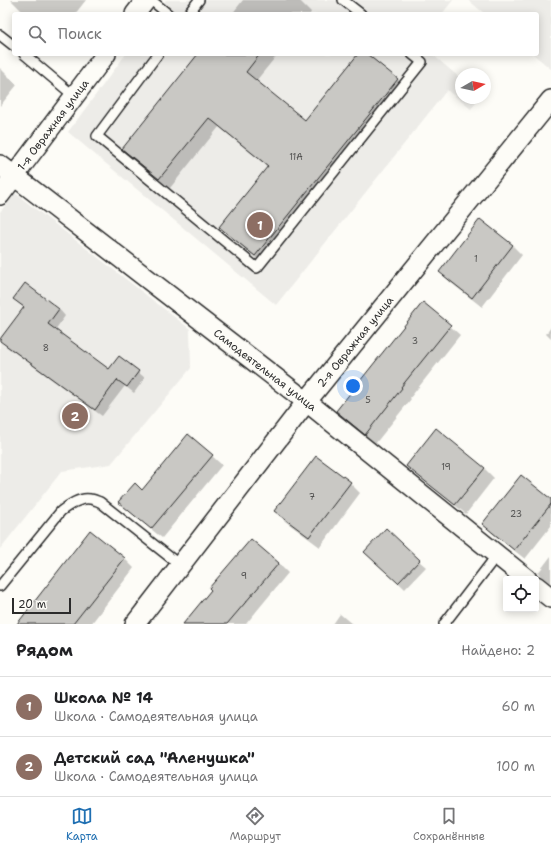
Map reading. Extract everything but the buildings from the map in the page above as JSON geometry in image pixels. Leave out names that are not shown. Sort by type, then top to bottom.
[{"type":"street","points":[[137,12],[146,0]]},
{"type":"street","name":"1-я Овражная улица","points":[[0,195],[7,171],[74,96],[104,56]]},
{"type":"street","name":"2-я Овражная улица","points":[[135,624],[307,402],[551,100]]},
{"type":"street","name":"Самодеятельная улица","points":[[7,171],[307,402],[523,576]]},
{"type":"street","points":[[539,588],[551,598]]},
{"type":"lane","points":[[151,0],[166,12]]},
{"type":"lane","points":[[190,12],[199,0]]},
{"type":"lane","points":[[344,0],[359,12]]},
{"type":"lane","points":[[0,35],[12,44]]},
{"type":"lane","points":[[26,56],[74,96]]},
{"type":"lane","points":[[157,56],[97,136],[257,268],[422,62],[414,56]]},
{"type":"lane","points":[[0,586],[61,510],[72,503],[90,498],[100,502],[181,566]]},
{"type":"lane","points":[[444,624],[497,554]]},
{"type":"shaded area","points":[[166,0],[453,0],[444,12],[157,12]]},
{"type":"shaded area","points":[[468,0],[551,0],[551,69],[535,56],[539,56],[539,12],[483,12]]},
{"type":"shaded area","points":[[125,56],[434,56],[455,74],[455,96],[447,90],[276,305],[68,132]]},
{"type":"shaded area","points":[[465,104],[475,104],[471,109]]},
{"type":"shaded area","points":[[15,193],[190,329],[191,368],[111,464],[62,471],[0,549],[0,212]]},
{"type":"place","name":"Школа № 14","points":[[260,225]]},
{"type":"place","name":"Детский сад \"Аленушка\"","points":[[75,416]]}]
